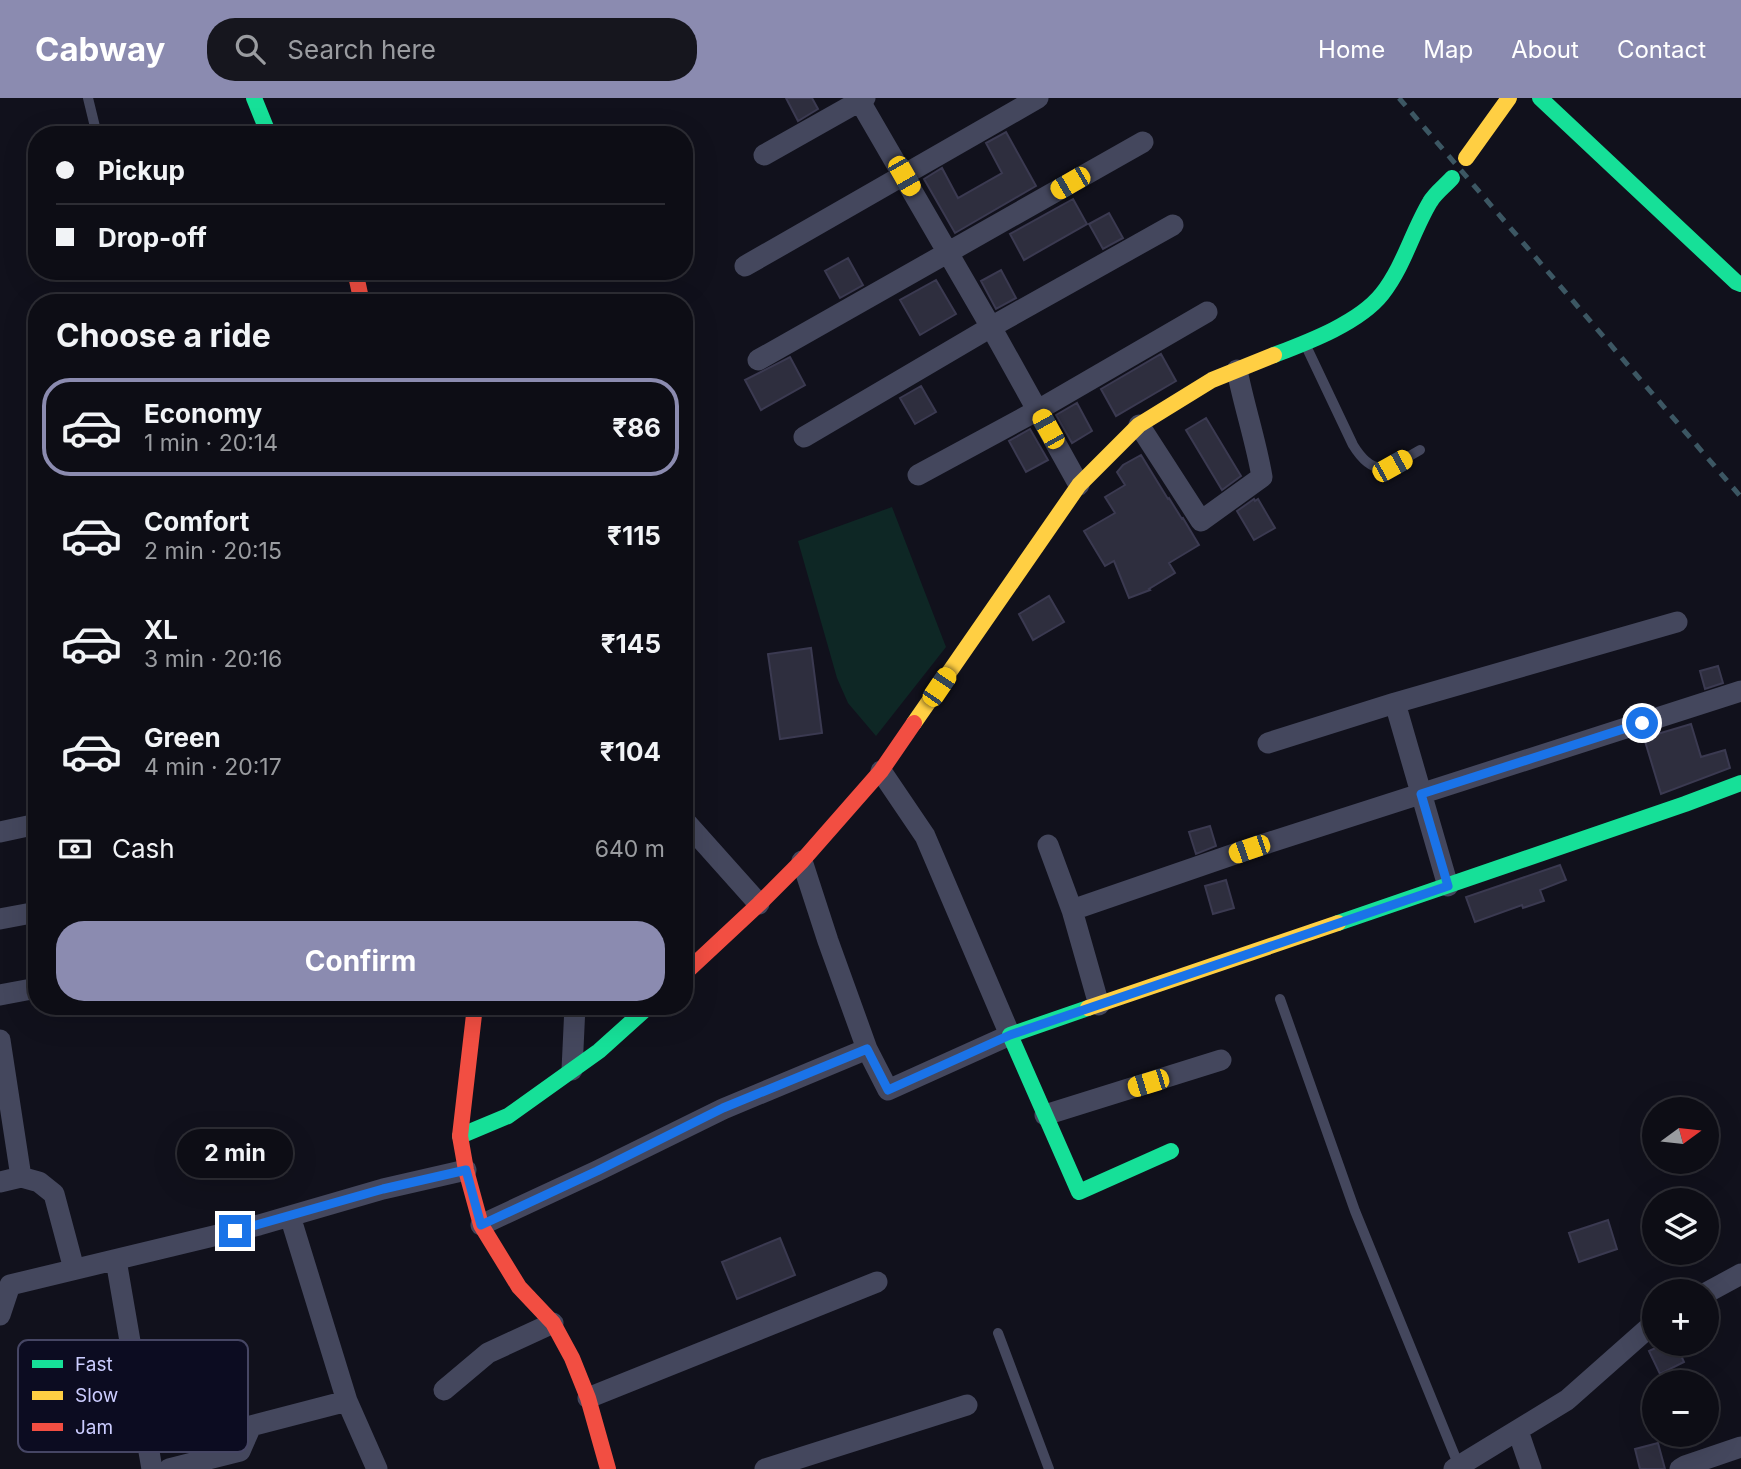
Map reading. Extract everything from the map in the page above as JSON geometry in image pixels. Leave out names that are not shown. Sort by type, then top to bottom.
[{"type":"street","points":[[254,98],[265,126]]},
{"type":"street","points":[[746,266],[1038,98]]},
{"type":"street","points":[[1466,158],[1509,98]]},
{"type":"street","points":[[1539,98],[1741,284]]},
{"type":"street","points":[[764,155],[861,99],[1079,485]]},
{"type":"street","points":[[758,360],[1143,142]]},
{"type":"street","points":[[693,966],[802,861],[881,771],[1079,485],[1139,425],[1212,380],[1305,343],[1364,312],[1382,294],[1399,267],[1432,200],[1452,178]]},
{"type":"street","points":[[804,437],[991,327],[1173,225]]},
{"type":"street","points":[[918,475],[1038,410],[1207,312]]},
{"type":"street","points":[[1139,425],[1201,520],[1262,477],[1257,447],[1242,401],[1237,370]]},
{"type":"street","points":[[1268,743],[1677,622]]},
{"type":"street","points":[[1072,910],[1249,849],[1741,691]]},
{"type":"street","points":[[1395,704],[1448,886]]},
{"type":"street","points":[[881,771],[925,836],[1079,1192],[1171,1151]]},
{"type":"street","points":[[802,861],[867,1049],[888,1090],[1010,1035],[1741,783]]},
{"type":"street","points":[[0,832],[28,826]]},
{"type":"street","points":[[693,830],[759,904]]},
{"type":"street","points":[[1048,845],[1072,910],[1099,1005]]},
{"type":"street","points":[[0,919],[28,914]]},
{"type":"street","points":[[0,995],[28,990]]},
{"type":"street","points":[[474,1015],[460,1136],[481,1225],[519,1287],[553,1323],[572,1358],[588,1398],[608,1469]]},
{"type":"street","points":[[572,1070],[575,1015]]},
{"type":"street","points":[[460,1136],[509,1116],[599,1051],[639,1015]]},
{"type":"street","points":[[0,1040],[21,1177]]},
{"type":"street","points":[[481,1225],[723,1108],[867,1049]]},
{"type":"street","points":[[1045,1115],[1221,1060]]},
{"type":"street","points":[[0,1315],[10,1285],[246,1228],[383,1189],[466,1170]]},
{"type":"street","points":[[0,1182],[21,1177],[39,1182],[54,1194],[74,1269]]},
{"type":"street","points":[[290,1216],[347,1401],[377,1469]]},
{"type":"street","points":[[116,1260],[130,1340]]},
{"type":"street","points":[[1719,1286],[1741,1274]]},
{"type":"street","points":[[588,1398],[877,1282]]},
{"type":"street","points":[[444,1390],[488,1353],[553,1323]]},
{"type":"street","points":[[1457,1467],[1567,1401],[1642,1334]]},
{"type":"street","points":[[248,1441],[251,1426],[347,1401]]},
{"type":"street","points":[[765,1469],[967,1405]]},
{"type":"street","points":[[1518,1431],[1531,1469]]},
{"type":"street","points":[[1680,1469],[1741,1447]]},
{"type":"street","points":[[169,1469],[244,1460]]},
{"type":"lane","points":[[88,98],[95,126]]},
{"type":"lane","points":[[1305,343],[1360,456],[1378,468],[1392,466],[1420,450]]},
{"type":"lane","points":[[1280,999],[1355,1212],[1457,1467]]},
{"type":"lane","points":[[998,1332],[1049,1469]]},
{"type":"green space","points":[[892,507],[946,647],[876,736],[848,703],[837,678],[798,541]]},
{"type":"building","points":[[786,98],[812,98],[818,109],[798,121]]},
{"type":"building","points":[[1006,132],[1036,186],[955,233],[924,179],[942,168],[958,198],[1002,173],[986,143]]},
{"type":"building","points":[[1073,199],[1087,224],[1024,260],[1010,234]]},
{"type":"building","points":[[1109,213],[1123,238],[1103,249],[1089,224]]},
{"type":"building","points":[[848,258],[863,285],[840,298],[825,271]]},
{"type":"building","points":[[1001,270],[1016,298],[996,309],[981,281]]},
{"type":"building","points":[[936,280],[956,314],[920,335],[900,300]]},
{"type":"building","points":[[1161,354],[1176,381],[1116,416],[1101,389]]},
{"type":"building","points":[[790,357],[805,385],[761,410],[745,380]]},
{"type":"building","points":[[921,386],[936,412],[915,424],[900,398]]},
{"type":"building","points":[[1077,403],[1092,431],[1072,443],[1056,415]]},
{"type":"building","points":[[1206,418],[1241,476],[1222,490],[1186,430]]},
{"type":"building","points":[[1030,429],[1048,460],[1026,472],[1009,441]]},
{"type":"building","points":[[1141,455],[1199,545],[1169,563],[1175,573],[1150,590],[1129,598],[1114,561],[1105,566],[1084,531],[1115,513],[1105,497],[1125,485],[1117,472],[1123,465]]},
{"type":"building","points":[[1258,499],[1275,528],[1254,540],[1237,511]]},
{"type":"building","points":[[1049,596],[1064,622],[1033,640],[1019,614]]},
{"type":"building","points":[[811,648],[822,733],[780,739],[768,654]]},
{"type":"building","points":[[1718,666],[1723,683],[1705,689],[1700,671]]},
{"type":"building","points":[[1691,724],[1701,757],[1725,750],[1730,768],[1661,794],[1644,738]]},
{"type":"building","points":[[1210,826],[1216,846],[1196,854],[1189,832]]},
{"type":"building","points":[[1560,865],[1566,880],[1540,890],[1544,901],[1523,908],[1522,905],[1475,922],[1466,897]]},
{"type":"building","points":[[1226,880],[1234,908],[1213,914],[1205,886]]},
{"type":"building","points":[[1608,1220],[1617,1249],[1579,1262],[1569,1233]]},
{"type":"building","points":[[780,1238],[795,1275],[737,1299],[722,1262]]},
{"type":"building","points":[[1651,1356],[1681,1356],[1684,1362],[1668,1370],[1658,1370]]},
{"type":"building","points":[[1659,1447],[1665,1469],[1640,1469],[1635,1449]]},
{"type":"railway","points":[[1399,98],[1741,497]]},
{"type":"traffic: fast","points":[[254,98],[265,126]]},
{"type":"traffic: fast","points":[[1540,98],[1741,284]]},
{"type":"traffic: fast","points":[[1274,355],[1347,323],[1372,304],[1390,283],[1430,202],[1452,178]]},
{"type":"traffic: fast","points":[[1338,923],[1741,783]]},
{"type":"traffic: fast","points":[[1088,1008],[1010,1035],[1079,1192],[1171,1151]]},
{"type":"traffic: fast","points":[[460,1136],[508,1116],[599,1051],[639,1015]]},
{"type":"traffic: slow","points":[[1466,158],[1509,98]]},
{"type":"traffic: slow","points":[[914,723],[1079,485],[1139,425],[1212,380],[1274,355]]},
{"type":"traffic: slow","points":[[1088,1008],[1338,923]]},
{"type":"traffic: jam","points":[[357,280],[360,294]]},
{"type":"traffic: jam","points":[[693,966],[802,861],[881,771],[914,723]]},
{"type":"traffic: jam","points":[[474,1015],[460,1136],[481,1225],[519,1287],[553,1323],[572,1358],[588,1398],[608,1469]]},
{"type":"route","points":[[235,1231],[383,1189],[466,1170],[481,1225],[723,1108],[867,1049],[888,1090],[1010,1035],[1448,886],[1421,794],[1642,723]]}]
